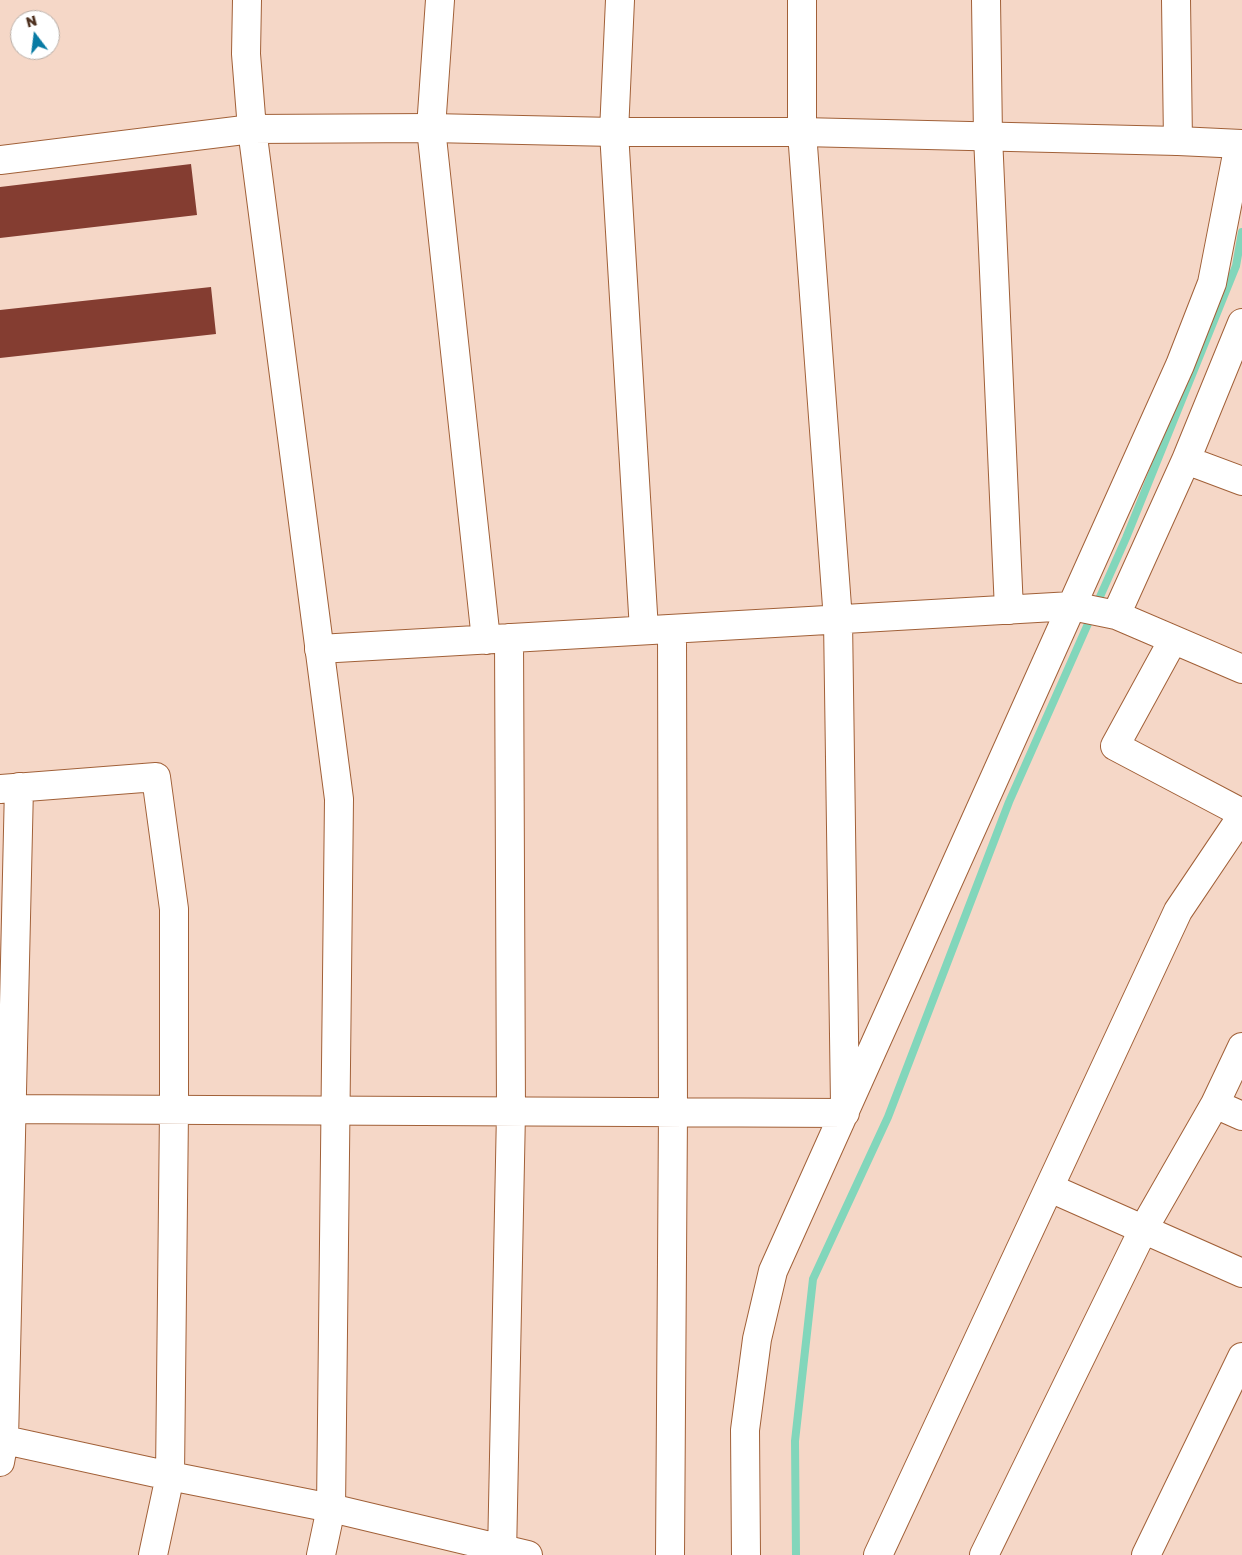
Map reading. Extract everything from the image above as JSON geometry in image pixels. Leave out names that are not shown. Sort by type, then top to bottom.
[{"type":"street","points":[[247,0],[246,54],[252,129],[339,799],[330,1508],[321,1555]]},
{"type":"street","points":[[153,1555],[170,1476],[174,1110],[174,909],[156,777],[9,788],[1,1447],[170,1476],[330,1508],[511,1553],[511,1112],[498,639],[431,128],[440,0]]},
{"type":"street","points":[[620,0],[614,132],[644,630]]},
{"type":"street","points":[[802,0],[802,132],[838,620],[845,1113]]},
{"type":"street","points":[[986,0],[988,136],[1009,610]]},
{"type":"street","points":[[1176,0],[1178,141]]},
{"type":"street","points":[[0,160],[252,129],[431,128],[614,132],[802,132],[1241,144],[1212,283],[1180,365],[773,1270],[757,1339],[745,1430],[746,1555]]},
{"type":"street","points":[[1116,615],[1186,460],[1242,323]]},
{"type":"street","points":[[1186,460],[1242,481]]},
{"type":"street","points":[[319,649],[1072,606],[1116,615],[1242,670]]},
{"type":"street","points":[[670,1555],[673,1112],[672,629]]},
{"type":"street","points":[[878,1555],[1178,911],[1242,814],[1114,746],[1173,640]]},
{"type":"street","points":[[984,1555],[1144,1228],[1215,1104],[1242,1047]]},
{"type":"street","points":[[1215,1104],[1242,1116]]},
{"type":"street","points":[[6,1109],[845,1113]]},
{"type":"street","points":[[1050,1188],[1242,1273]]},
{"type":"street","points":[[1146,1555],[1242,1357]]},
{"type":"building","points":[[191,164],[197,215],[0,238],[0,187]]},
{"type":"building","points":[[211,287],[216,334],[0,358],[0,310]]},
{"type":"waterway","points":[[796,1555],[795,1441],[813,1279],[888,1117],[1009,802],[1126,538],[1236,266],[1242,232]]}]
